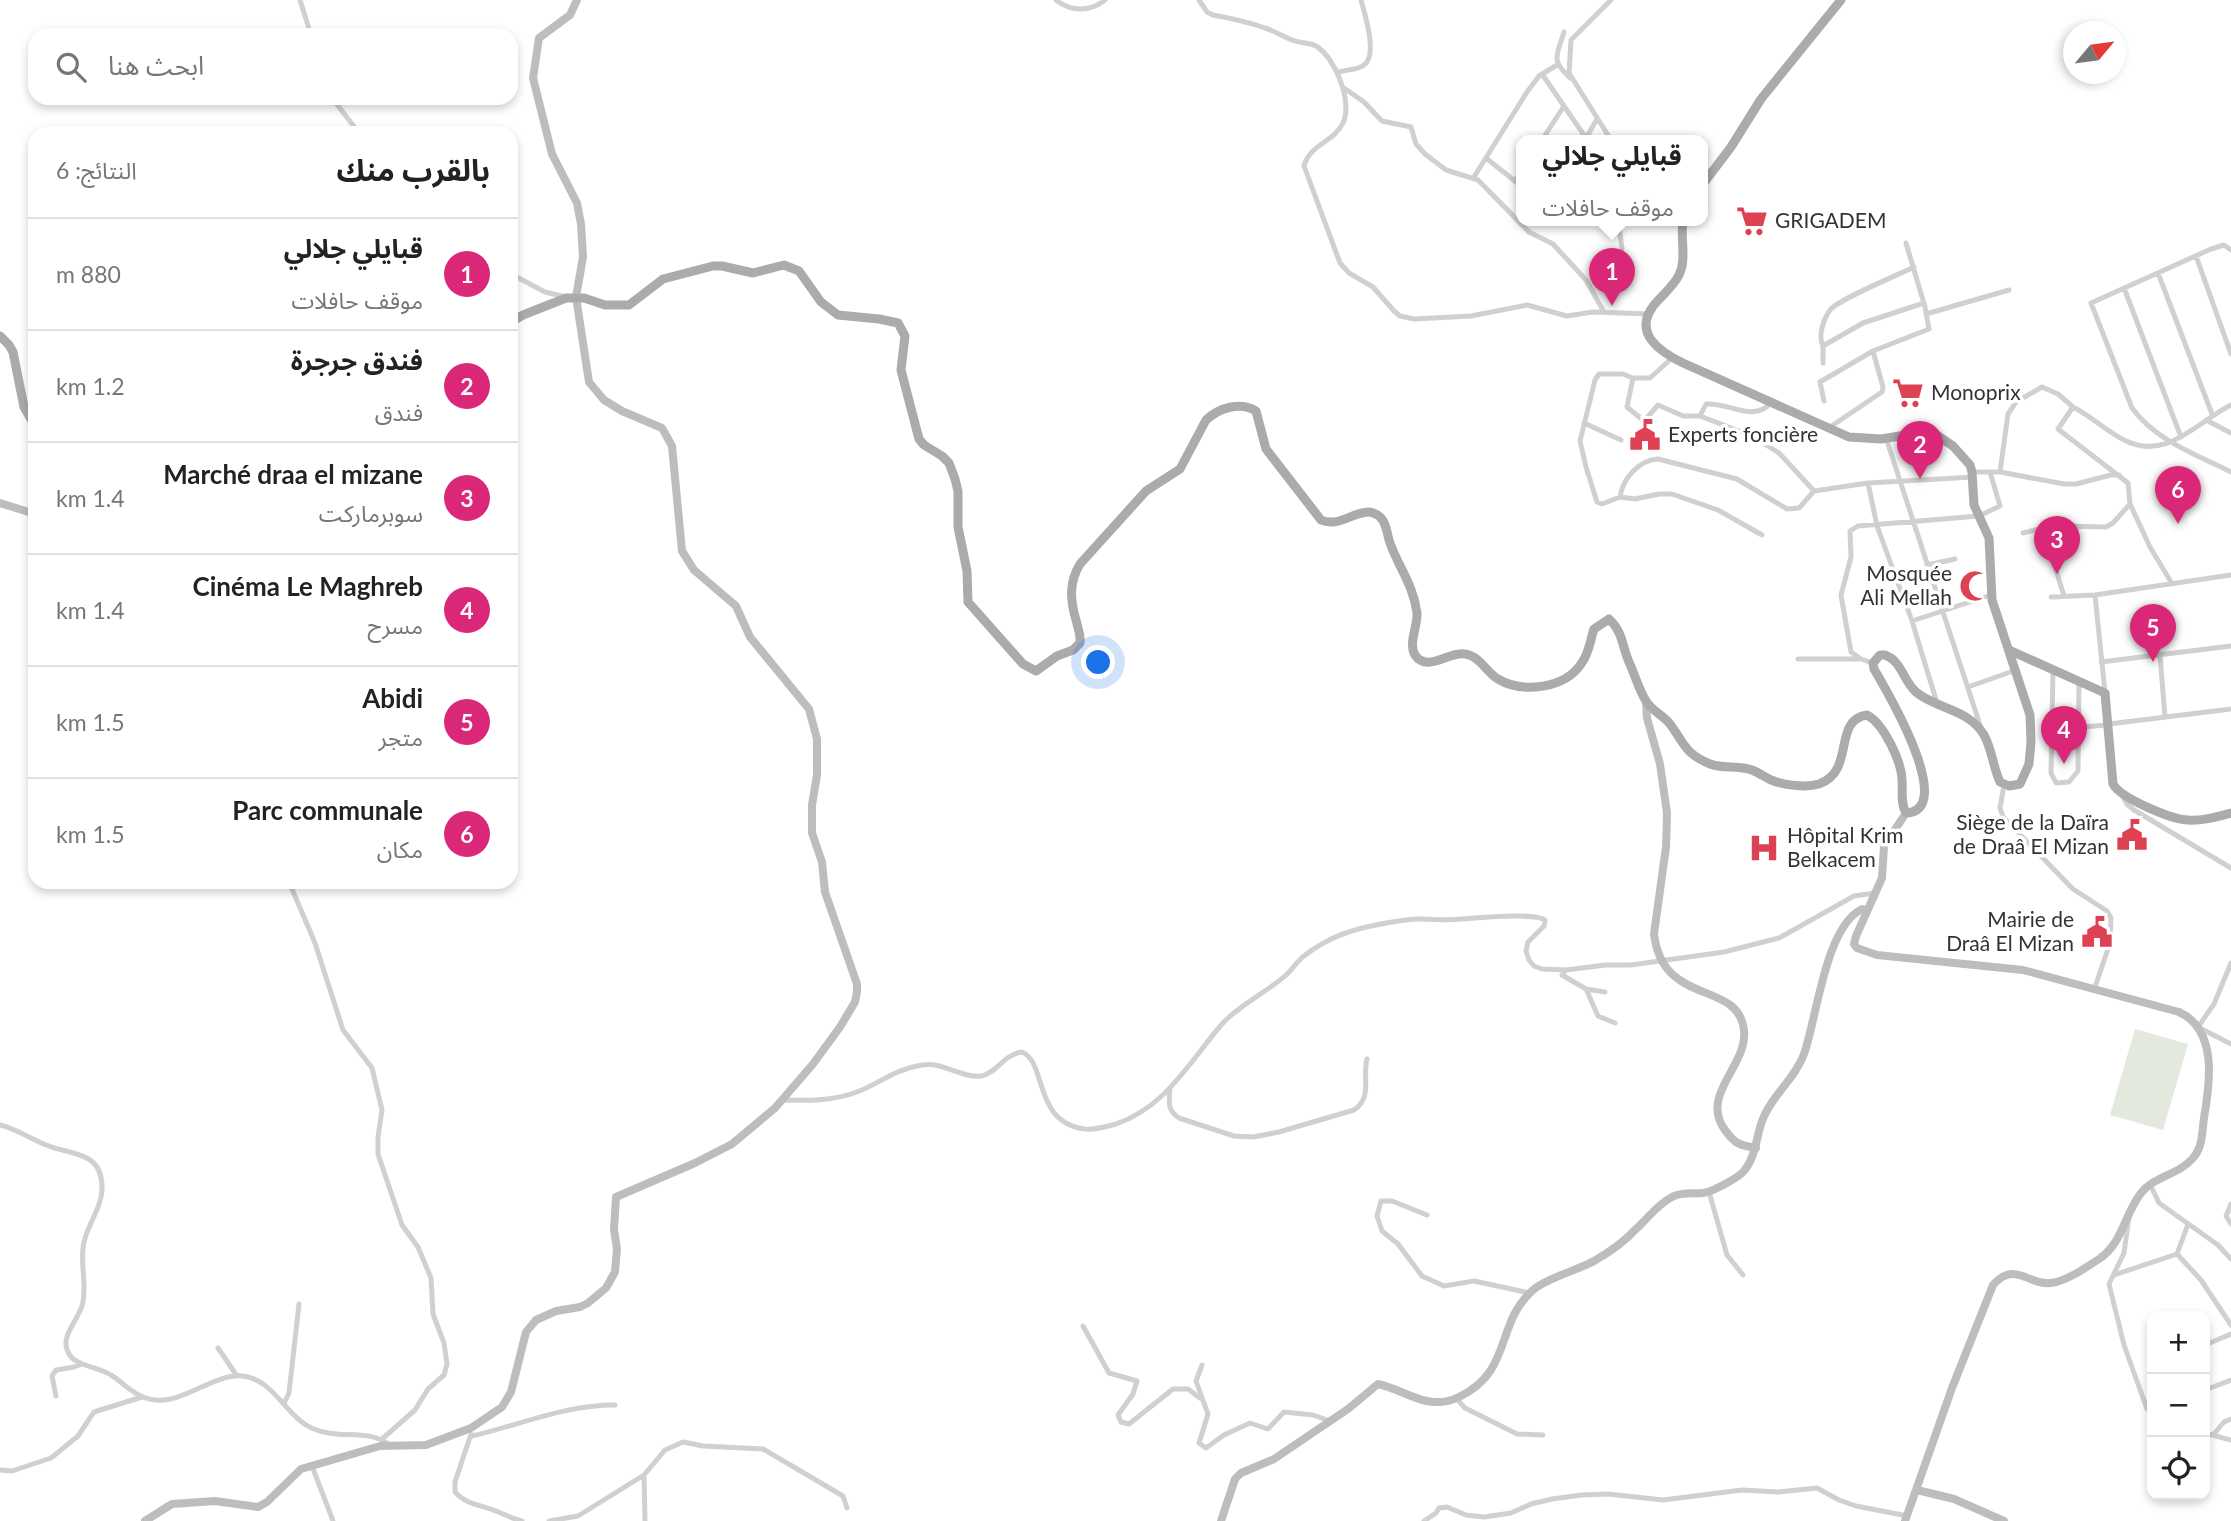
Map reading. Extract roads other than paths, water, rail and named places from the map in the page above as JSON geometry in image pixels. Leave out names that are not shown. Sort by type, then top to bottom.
[{"type":"main road","points":[[1708,177],[1762,99],[1841,0]]},
{"type":"main road","points":[[518,319],[554,302],[574,298],[621,307],[636,301],[663,279],[713,266],[763,273],[784,265],[799,271],[821,302],[838,315],[898,323],[905,336],[901,370],[919,439],[949,463],[956,479],[958,527],[967,570],[968,602],[1030,669],[1040,670],[1051,660],[1073,650],[1080,643],[1071,592],[1074,575],[1080,564],[1146,491],[1180,468],[1206,420],[1233,406],[1248,406],[1256,411],[1266,449],[1321,520],[1329,524],[1337,523],[1365,512],[1384,521],[1391,546],[1406,572],[1414,600],[1417,621],[1413,648],[1422,661],[1428,663],[1458,653],[1466,654],[1474,657],[1505,682],[1522,686],[1548,685],[1561,681],[1577,670],[1588,652],[1594,629],[1609,619],[1621,634],[1625,651],[1647,702],[1669,722],[1687,751],[1719,766],[1744,767],[1779,783],[1811,785],[1829,779],[1836,771],[1852,722],[1867,716],[1879,724],[1891,747],[1902,776],[1903,807],[1906,813],[1917,810],[1925,778],[1898,709],[1874,669],[1873,663],[1880,655],[1891,657],[1914,691],[1965,717],[1982,731],[1989,746],[1996,775],[2004,785],[2020,784],[2029,764],[2030,715],[1991,595],[1991,543],[1973,497],[1973,475],[1966,458],[1931,431],[1886,438],[1856,439],[1827,429],[1659,350],[1650,338],[1647,323],[1649,314],[1679,275],[1683,259],[1682,226]]},
{"type":"main road","points":[[0,336],[13,352],[24,407],[28,414]]},
{"type":"main road","points":[[2009,650],[2105,693],[2113,784],[2121,793],[2179,819],[2201,820],[2231,813]]},
{"type":"street","points":[[300,0],[309,28]]},
{"type":"street","points":[[522,1521],[471,1504],[456,1492],[455,1482],[471,1432],[508,1399],[526,1332],[536,1320],[556,1311],[580,1307],[606,1288],[615,1272],[616,1197],[732,1144],[782,1100],[841,1027],[858,992],[825,892],[822,862],[812,833],[817,739],[809,709],[750,637],[736,606],[694,570],[682,551],[672,446],[662,428],[604,400],[589,382],[574,298],[583,257],[581,224],[577,202],[552,154],[534,78],[539,38],[570,15],[577,0]]},
{"type":"street","points":[[1056,0],[1067,8],[1092,9],[1105,0]]},
{"type":"street","points":[[1199,0],[1207,12],[1213,15],[1266,28],[1293,41],[1315,45],[1337,73],[1344,88],[1346,115],[1343,124],[1335,135],[1314,148],[1304,166],[1340,263],[1349,273],[1373,287],[1400,316],[1414,319],[1471,316],[1527,305],[1567,316],[1604,312],[1649,314]]},
{"type":"street","points":[[1337,73],[1360,68],[1366,64],[1371,53],[1361,0]]},
{"type":"street","points":[[1608,135],[1569,73],[1571,40],[1611,0]]},
{"type":"street","points":[[1564,32],[1556,58],[1557,65],[1573,80]]},
{"type":"street","points":[[1474,177],[1527,92],[1542,74],[1557,65]]},
{"type":"street","points":[[1542,74],[1582,135]]},
{"type":"street","points":[[1344,88],[1364,102],[1382,121],[1411,127],[1416,144],[1425,154],[1446,170],[1474,177],[1516,218]]},
{"type":"street","points":[[337,105],[354,126]]},
{"type":"street","points":[[1545,135],[1564,106]]},
{"type":"street","points":[[1587,135],[1597,119]]},
{"type":"street","points":[[1486,158],[1515,181]]},
{"type":"street","points":[[1523,226],[1529,232],[1548,239],[1564,254],[1586,280],[1604,312]]},
{"type":"street","points":[[1617,270],[1622,248],[1619,226]]},
{"type":"street","points":[[1824,401],[1820,382],[1873,351],[1929,329],[1906,243]]},
{"type":"street","points":[[2231,250],[2224,245],[2091,303],[2132,408],[2146,425],[2173,443],[2231,472]]},
{"type":"street","points":[[2196,256],[2231,354]]},
{"type":"street","points":[[1823,363],[1821,333],[1831,310],[1914,267]]},
{"type":"street","points":[[2158,273],[2212,414]]},
{"type":"street","points":[[518,278],[545,292],[574,298]]},
{"type":"street","points":[[2124,288],[2181,437]]},
{"type":"street","points":[[1926,314],[2009,290]]},
{"type":"street","points":[[1823,346],[1863,323],[1924,303]]},
{"type":"street","points":[[1827,429],[1882,392],[1873,351]]},
{"type":"street","points":[[1672,358],[1650,378],[1599,374],[1595,380],[1580,441],[1594,496],[1602,504],[1620,497],[1635,499],[1672,494],[1718,510],[1762,535]]},
{"type":"street","points":[[1633,378],[1627,407],[1644,421],[1658,405],[1683,416],[1700,416],[1752,436],[1787,460],[1814,491]]},
{"type":"street","points":[[2000,472],[2008,414],[2016,402],[2042,387],[2058,394],[2124,441],[2145,446],[2173,443],[2212,414],[2231,405]]},
{"type":"street","points":[[1700,416],[1706,404],[1714,403],[1751,412],[1766,408],[1771,403]]},
{"type":"street","points":[[2073,407],[2059,429],[2122,475],[2128,483],[2130,503],[2150,547],[2171,582]]},
{"type":"street","points":[[2206,420],[2231,433]]},
{"type":"street","points":[[1584,423],[1621,440]]},
{"type":"street","points":[[1886,438],[1982,731]]},
{"type":"street","points":[[1620,497],[1621,490],[1636,468],[1648,459],[1658,458],[1737,479],[1787,509],[1799,508],[1814,491],[1868,483],[2000,472],[2076,484],[2111,475],[2122,475]]},
{"type":"street","points":[[1873,663],[1851,652],[1841,589],[1851,557],[1850,531],[1856,526],[1979,516],[2000,506],[1990,472]]},
{"type":"street","points":[[1868,483],[1878,526],[1912,621],[1937,703]]},
{"type":"street","points":[[0,503],[28,512]]},
{"type":"street","points":[[2023,533],[2065,526],[2105,527],[2113,523],[2130,503]]},
{"type":"street","points":[[2043,528],[2064,596]]},
{"type":"street","points":[[1927,565],[1955,559]]},
{"type":"street","points":[[2051,597],[2095,595],[2231,575]]},
{"type":"street","points":[[1912,621],[1991,595]]},
{"type":"street","points":[[2095,595],[2105,693]]},
{"type":"street","points":[[2101,662],[2231,646]]},
{"type":"street","points":[[2160,655],[2165,717]]},
{"type":"street","points":[[1798,659],[1861,659]]},
{"type":"street","points":[[2053,669],[2051,773],[2056,783],[2069,782],[2078,771],[2080,682]]},
{"type":"street","points":[[1968,687],[2016,670]]},
{"type":"street","points":[[1647,702],[1647,718],[1660,764],[1667,813],[1666,847],[1654,934],[1656,947],[1661,961],[1676,979],[1721,998],[1732,1005],[1739,1015],[1744,1027],[1744,1042],[1739,1059],[1717,1099],[1717,1112],[1721,1124],[1740,1146],[1756,1148]]},
{"type":"street","points":[[2051,730],[2231,709]]},
{"type":"street","points":[[2004,785],[2000,808],[2003,817],[2073,889],[2106,911],[2111,918],[2110,943],[2094,990]]},
{"type":"street","points":[[2121,793],[2134,810],[2231,869]]},
{"type":"street","points":[[1906,813],[1884,846],[1882,878],[1854,941],[1855,946],[1862,951],[1954,964],[2023,970],[2179,1012],[2198,1027],[2231,1044]]},
{"type":"street","points":[[292,889],[315,943],[343,1030],[372,1069],[382,1110],[378,1154],[402,1225],[418,1247],[431,1278],[433,1314],[444,1343],[447,1364],[444,1375],[428,1389],[415,1410],[382,1439]]},
{"type":"street","points":[[782,1100],[819,1101],[846,1096],[864,1089],[888,1074],[929,1064],[970,1076],[981,1076],[989,1073],[1006,1057],[1022,1052],[1030,1058],[1044,1098],[1054,1114],[1071,1125],[1083,1129],[1099,1129],[1131,1119],[1154,1104],[1223,1022],[1286,975],[1303,956],[1346,933],[1417,919],[1450,921],[1512,915],[1541,917],[1545,920],[1544,926],[1528,942],[1526,951],[1529,960],[1542,969],[1566,970],[1724,952],[1779,938],[1854,897],[1875,892]]},
{"type":"street","points":[[1221,1521],[1235,1479],[1241,1473],[1274,1459],[1378,1384],[1417,1400],[1457,1398],[1475,1388],[1497,1363],[1513,1320],[1533,1290],[1596,1260],[1633,1233],[1673,1196],[1709,1192],[1744,1172],[1756,1148],[1766,1112],[1795,1072],[1804,1053],[1833,947],[1851,916],[1861,909],[1867,911]]},
{"type":"street","points":[[2198,1027],[2214,1004],[2231,963]]},
{"type":"street","points":[[1566,970],[1562,975],[1586,989],[1605,992]]},
{"type":"street","points":[[1586,989],[1598,1016],[1615,1023]]},
{"type":"street","points":[[1424,1521],[1439,1508],[1447,1507],[1466,1515],[1484,1517],[1511,1513],[1552,1499],[1581,1495],[1608,1494],[1663,1500],[1742,1490],[1778,1492],[1816,1488],[1856,1506],[1906,1518],[1952,1388],[1993,1285],[2011,1274],[2043,1284],[2058,1282],[2101,1258],[2114,1246],[2139,1195],[2150,1184],[2185,1166],[2196,1155],[2201,1144],[2210,1065],[2198,1027]]},
{"type":"street","points":[[1170,1088],[1168,1106],[1171,1113],[1179,1118],[1234,1136],[1253,1137],[1354,1110],[1366,1098],[1367,1059]]},
{"type":"street","points":[[0,1125],[50,1147],[74,1152],[91,1160],[99,1172],[103,1187],[83,1243],[82,1305],[64,1343],[71,1356],[82,1364]]},
{"type":"street","points":[[2150,1184],[2159,1203],[2218,1245],[2231,1259]]},
{"type":"street","points":[[1709,1192],[1727,1255],[1743,1275]]},
{"type":"street","points":[[1427,1215],[1392,1201],[1381,1201],[1377,1216],[1382,1231],[1398,1244],[1422,1276],[1444,1286],[1474,1281],[1530,1293]]},
{"type":"street","points":[[2231,1204],[2226,1216],[2231,1224]]},
{"type":"street","points":[[2129,1216],[2124,1253],[2109,1284],[2124,1345],[2147,1409]]},
{"type":"street","points":[[2177,1254],[2188,1224]]},
{"type":"street","points":[[2113,1276],[2177,1254]]},
{"type":"street","points":[[2177,1254],[2201,1280],[2231,1325]]},
{"type":"street","points":[[284,1403],[289,1393],[299,1304]]},
{"type":"street","points":[[1083,1326],[1109,1373],[1137,1381],[1133,1394],[1118,1415],[1121,1422],[1129,1424],[1173,1389],[1188,1389],[1200,1398]]},
{"type":"street","points":[[2210,1343],[2231,1334]]},
{"type":"street","points":[[218,1348],[237,1376]]},
{"type":"street","points":[[56,1396],[52,1376],[56,1370],[82,1364],[94,1366],[113,1376],[142,1397]]},
{"type":"street","points":[[1202,1365],[1196,1381],[1208,1414],[1199,1443],[1206,1448],[1224,1435],[1250,1423],[1268,1429],[1284,1412],[1313,1415],[1329,1421]]},
{"type":"street","points":[[0,1470],[12,1471],[51,1458],[78,1436],[94,1412],[142,1397],[162,1400],[180,1397],[237,1376],[253,1378],[277,1395],[300,1422],[315,1430],[341,1435],[370,1435],[390,1445]]},
{"type":"street","points":[[2210,1388],[2231,1380]]},
{"type":"street","points":[[1457,1398],[1465,1408],[1517,1434],[1543,1435]]},
{"type":"street","points":[[145,1521],[173,1504],[215,1501],[258,1507],[268,1502],[301,1469],[380,1446],[426,1445],[565,1409],[615,1405]]},
{"type":"street","points":[[2213,1435],[2224,1422],[2231,1419]]},
{"type":"street","points":[[2210,1434],[2231,1440]]},
{"type":"street","points":[[549,1521],[578,1516],[643,1475],[665,1450],[683,1442],[704,1446],[763,1449],[843,1496],[847,1508]]},
{"type":"street","points":[[312,1466],[333,1521]]},
{"type":"street","points":[[643,1475],[645,1521]]},
{"type":"street","points":[[1917,1490],[1954,1499],[2004,1521]]},
{"type":"place","name":"GRIGADEM","points":[[1752,221]]},
{"type":"place","name":"قبايلي جلالي","points":[[1612,306]]},
{"type":"place","name":"Monoprix","points":[[1908,393]]},
{"type":"place","name":"Experts foncière","points":[[1645,435]]},
{"type":"place","name":"فندق جرجرة","points":[[1920,479]]},
{"type":"place","name":"Parc communale","points":[[2178,524]]},
{"type":"place","name":"Marché draa el mizane","points":[[2057,574]]},
{"type":"place","name":"Mosquée Ali Mellah","points":[[1975,586]]},
{"type":"place","name":"Abidi","points":[[2153,662]]},
{"type":"place","name":"Cinéma Le Maghreb","points":[[2064,764]]},
{"type":"place","name":"Siège de la Daïra de Draâ El Mizan","points":[[2132,835]]},
{"type":"place","name":"Hôpital Krim Belkacem","points":[[1764,848]]},
{"type":"place","name":"Mairie de Draâ El Mizan","points":[[2097,932]]}]
